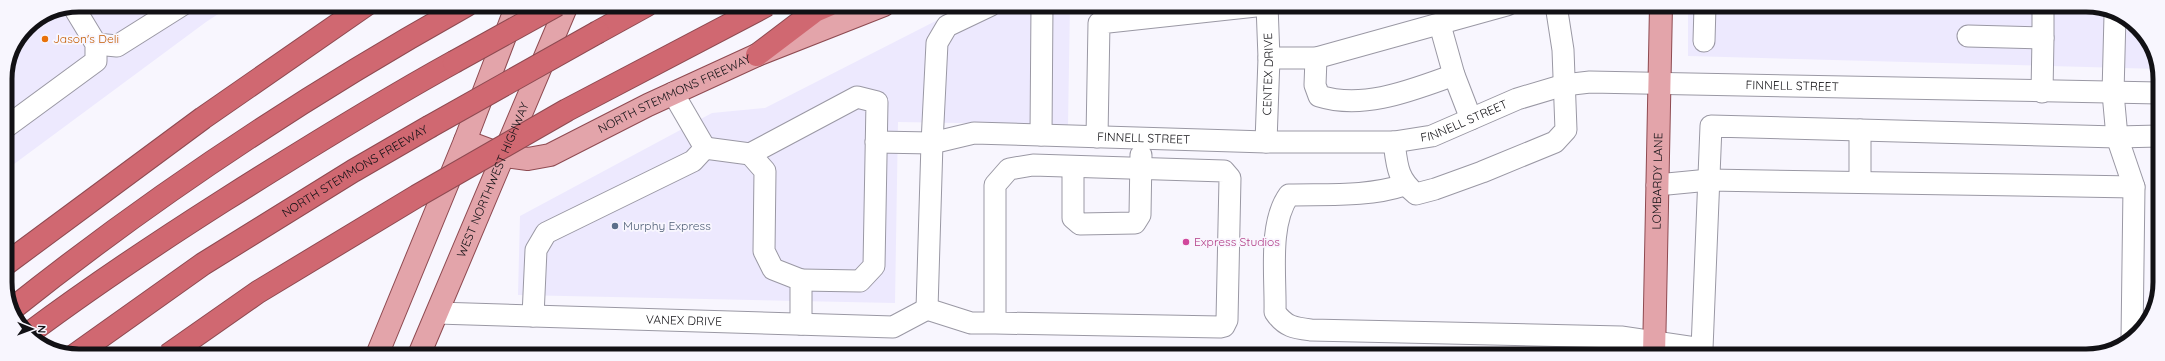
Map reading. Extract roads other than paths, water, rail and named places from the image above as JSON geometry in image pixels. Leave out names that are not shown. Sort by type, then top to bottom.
[{"type":"highway","points":[[12,259],[203,118],[356,12]]},
{"type":"highway","points":[[17,305],[67,265],[192,175],[324,90],[455,12]]},
{"type":"highway","points":[[35,329],[172,234],[258,179],[402,91],[545,12]]},
{"type":"highway","name":"NORTH STEMMONS FREEWAY","points":[[83,349],[203,264],[353,171],[429,126],[634,12]]},
{"type":"highway","points":[[177,349],[258,292],[417,196],[567,110],[755,12]]},
{"type":"highway","points":[[757,55],[814,12]]},
{"type":"main road","points":[[379,349],[464,141],[514,12]]},
{"type":"main road","name":"WEST NORTHWEST HIGHWAY","points":[[421,349],[505,156],[565,12]]},
{"type":"main road","name":"NORTH STEMMONS FREEWAY","points":[[464,141],[505,156],[528,159],[550,155],[673,93],[757,55],[866,12]]},
{"type":"main road","name":"LOMBARDY LANE","points":[[1655,349],[1661,12]]},
{"type":"street","points":[[12,123],[96,61],[96,44],[77,12]]},
{"type":"street","points":[[96,44],[117,46],[171,12]]},
{"type":"street","points":[[976,12],[947,26],[937,44],[926,309],[971,323],[1224,326],[1227,320],[1230,178],[1224,171],[1033,165],[1009,169],[995,185],[995,323]]},
{"type":"street","points":[[1041,135],[1042,12]]},
{"type":"street","points":[[1097,137],[1099,23],[1201,12]]},
{"type":"street","name":"CENTEX DRIVE","points":[[1266,12],[1269,58],[1266,142]]},
{"type":"street","points":[[1269,58],[1316,58],[1486,12]]},
{"type":"street","points":[[1394,142],[1398,168],[1404,185],[1416,194],[1435,189],[1555,142],[1566,130],[1563,50],[1557,12]]},
{"type":"street","points":[[1704,41],[1705,12]]},
{"type":"street","points":[[2042,12],[2042,92]]},
{"type":"street","points":[[2115,19],[2113,92],[2117,137],[2134,187],[2132,330]]},
{"type":"street","points":[[1440,25],[1454,75],[1471,119]]},
{"type":"street","points":[[1968,36],[2042,38]]},
{"type":"street","points":[[1316,58],[1315,85],[1319,96],[1334,101],[1392,96],[1454,75]]},
{"type":"street","name":"FINNELL STREET","points":[[876,142],[932,143],[974,133],[1266,142],[1394,142],[1432,136],[1517,98],[1564,84],[1590,82],[1659,82],[2042,92],[2153,93]]},
{"type":"street","points":[[673,93],[705,148]]},
{"type":"street","points":[[705,148],[750,154],[857,97],[877,102],[874,266],[860,281],[801,280],[773,269],[764,251],[765,171],[750,154]]},
{"type":"street","points":[[1702,349],[1711,126],[2117,137],[2153,136]]},
{"type":"street","points":[[1860,130],[1860,182]]},
{"type":"street","points":[[1073,167],[1073,218],[1080,224],[1135,223],[1140,215],[1141,138]]},
{"type":"street","points":[[533,316],[536,250],[546,233],[694,161],[705,148]]},
{"type":"street","points":[[1657,185],[1710,180],[2134,187]]},
{"type":"street","points":[[1404,185],[1387,191],[1289,195],[1281,206],[1276,231],[1275,312],[1282,322],[1292,328],[1311,330],[1621,337],[1652,349]]},
{"type":"street","points":[[801,280],[801,324]]},
{"type":"street","name":"VANEX DRIVE","points":[[436,313],[893,327],[926,309]]},
{"type":"place","name":"Jason's Deli","points":[[45,39]]},
{"type":"place","name":"Murphy Express","points":[[615,226]]},
{"type":"place","name":"Express Studios","points":[[1186,242]]}]
